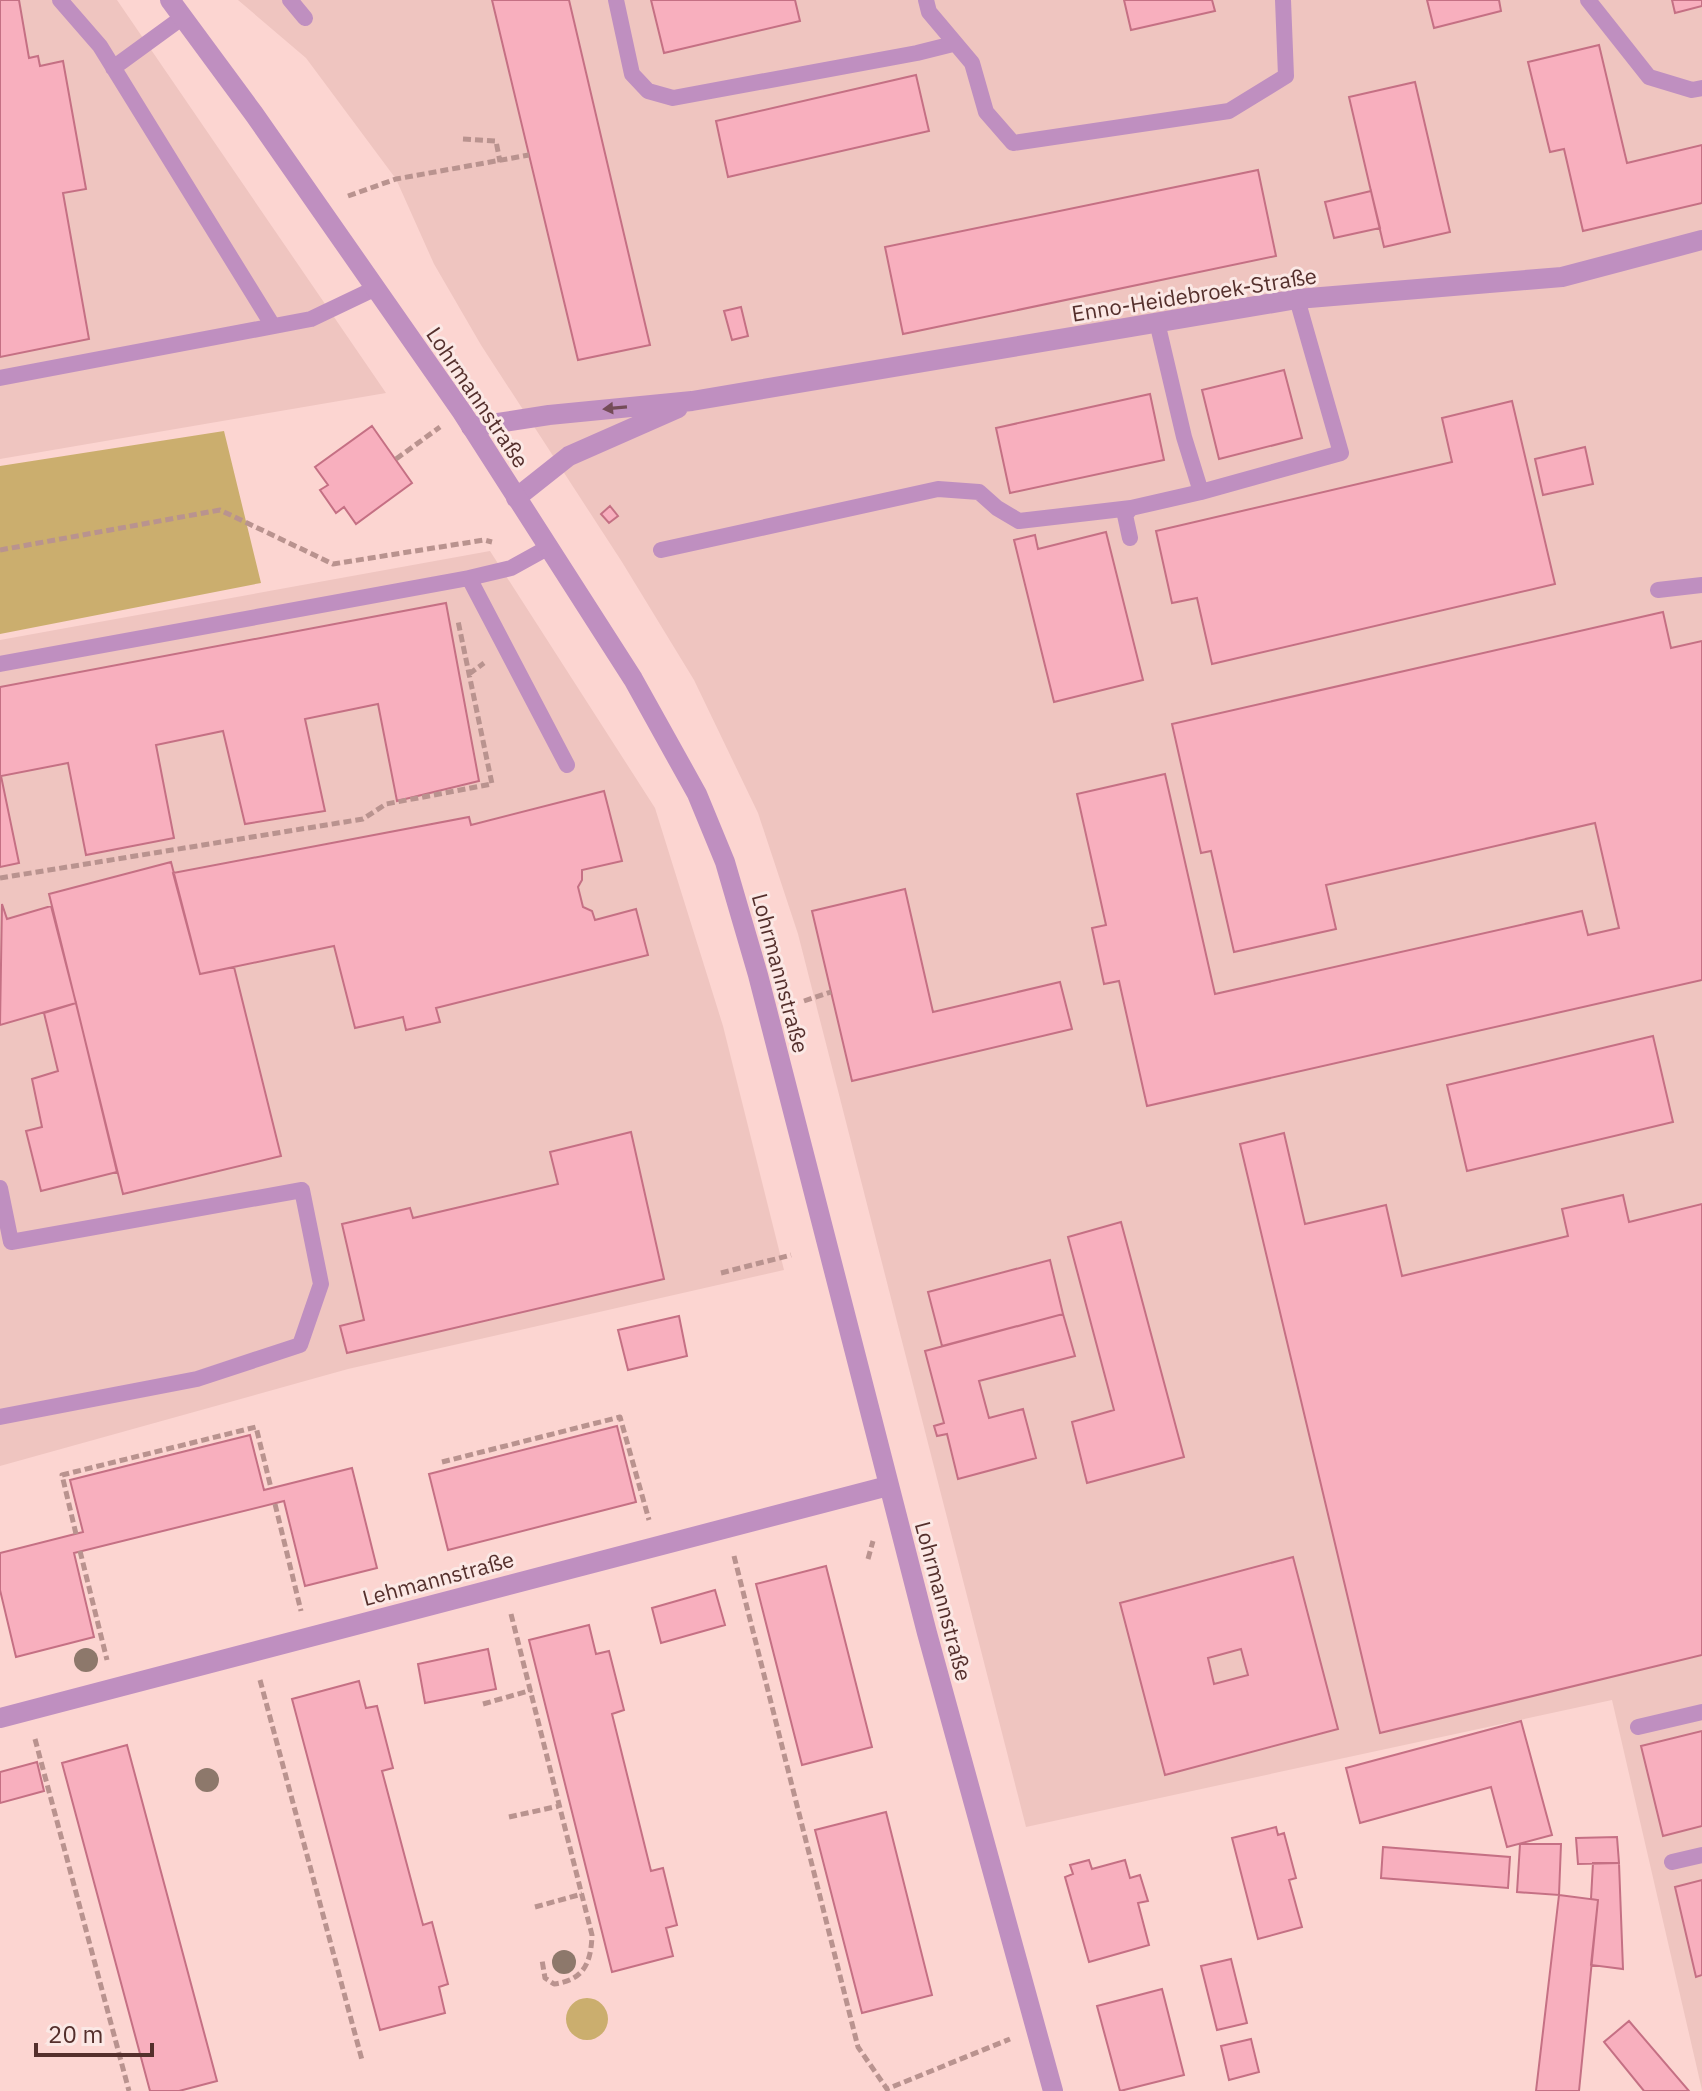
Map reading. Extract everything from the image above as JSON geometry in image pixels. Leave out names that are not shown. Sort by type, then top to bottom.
[{"type":"street","name":"Lohrmannstraße","points":[[170,0],[466,419],[640,691],[697,794],[725,862],[758,975],[888,1486],[1053,2091]]},
{"type":"street","name":"Enno-Heidebroek-Straße","points":[[466,419],[549,415],[692,401],[1297,299],[1562,277],[1702,240]]},
{"type":"street","name":"Enno-Heidebroek-Straße","points":[[516,498],[569,456],[692,401]]},
{"type":"street","name":"Lehmannstraße","points":[[0,1718],[888,1486]]},
{"type":"lane","points":[[60,0],[100,46],[273,326]]},
{"type":"lane","points":[[290,0],[305,18]]},
{"type":"lane","points":[[616,0],[632,74],[648,91],[673,98],[953,44]]},
{"type":"lane","points":[[926,0],[929,12],[972,63],[986,112],[1013,143],[1229,111],[1286,76],[1283,0]]},
{"type":"lane","points":[[1588,0],[1649,77],[1692,90],[1702,88]]},
{"type":"lane","points":[[113,68],[183,17]]},
{"type":"lane","points":[[0,378],[311,319],[376,288]]},
{"type":"lane","points":[[661,550],[938,489],[979,492],[1019,521],[1131,508],[1341,453],[1297,299]]},
{"type":"lane","points":[[1157,322],[1184,437],[1201,492]]},
{"type":"lane","points":[[1130,538],[1125,515],[1131,508]]},
{"type":"lane","points":[[0,664],[469,578],[511,568],[549,547]]},
{"type":"lane","points":[[469,578],[567,765]]},
{"type":"lane","points":[[1658,590],[1702,585]]},
{"type":"lane","points":[[0,1188],[11,1242],[302,1190],[321,1284],[300,1345],[197,1379],[0,1417]]},
{"type":"lane","points":[[1638,1727],[1702,1712]]},
{"type":"lane","points":[[1672,1862],[1702,1855]]},
{"type":"path","points":[[463,139],[496,141],[500,162]]},
{"type":"path","points":[[319,207],[396,179],[529,155]]},
{"type":"path","points":[[396,459],[466,419]]},
{"type":"path","points":[[0,550],[220,510],[333,564],[484,540],[495,543]]},
{"type":"path","points":[[0,878],[363,819],[386,804],[492,784],[449,581]]},
{"type":"path","points":[[804,1001],[831,992]]},
{"type":"path","points":[[721,1273],[791,1255]]},
{"type":"path","points":[[442,1462],[620,1417],[657,1547]]},
{"type":"path","points":[[76,1534],[62,1475],[256,1427],[271,1488]]},
{"type":"path","points":[[275,1504],[308,1638]]},
{"type":"path","points":[[727,1528],[858,2047],[887,2089],[1037,2029]]},
{"type":"path","points":[[80,1551],[114,1688]]},
{"type":"path","points":[[503,1586],[532,1690],[592,1935],[591,1955],[582,1972],[569,1982],[554,1984],[545,1978],[542,1960]]},
{"type":"path","points":[[252,1652],[362,2060]]},
{"type":"path","points":[[483,1704],[532,1690]]},
{"type":"path","points":[[28,1711],[129,2091]]},
{"type":"path","points":[[509,1817],[559,1806]]},
{"type":"path","points":[[535,1907],[582,1894]]},
{"type":"shaded area","points":[[0,0],[117,0],[386,393],[0,459]]},
{"type":"shaded area","points":[[238,0],[1702,0],[1702,2090],[1612,1700],[1026,1827],[798,934],[758,813],[694,680],[622,562],[481,345],[434,264],[396,179],[306,58]]},
{"type":"shaded area","points":[[224,431],[261,583],[0,634],[0,466]]},
{"type":"shaded area","points":[[490,551],[655,808],[723,1026],[784,1270],[348,1369],[0,1466],[0,640]]},
{"type":"shaded area","points":[[587,1998],[602,2004],[608,2019],[602,2034],[587,2040],[572,2034],[566,2019],[572,2004]]},
{"type":"building","points":[[0,0],[19,0],[29,58],[38,56],[40,66],[63,61],[86,189],[63,193],[89,339],[0,357]]},
{"type":"building","points":[[492,0],[569,0],[650,345],[578,360]]},
{"type":"building","points":[[651,0],[795,0],[800,21],[664,53]]},
{"type":"building","points":[[1124,0],[1212,0],[1215,11],[1131,30]]},
{"type":"building","points":[[1427,0],[1499,0],[1501,11],[1434,28]]},
{"type":"building","points":[[1672,0],[1702,0],[1702,6],[1675,13]]},
{"type":"building","points":[[1599,45],[1627,163],[1702,145],[1702,203],[1583,231],[1564,149],[1550,152],[1528,62]]},
{"type":"building","points":[[916,75],[929,131],[728,177],[716,121]]},
{"type":"building","points":[[1415,82],[1450,232],[1384,247],[1349,97]]},
{"type":"building","points":[[1258,170],[1276,256],[903,334],[885,247]]},
{"type":"building","points":[[1371,191],[1380,228],[1334,238],[1325,202]]},
{"type":"building","points":[[741,307],[748,336],[732,340],[724,311]]},
{"type":"building","points":[[1284,370],[1302,438],[1219,459],[1202,390]]},
{"type":"building","points":[[1150,394],[1164,460],[1010,493],[996,428]]},
{"type":"building","points":[[1512,401],[1555,584],[1212,664],[1197,598],[1172,603],[1156,531],[1452,462],[1442,418]]},
{"type":"building","points":[[372,426],[412,483],[356,524],[344,507],[336,513],[320,490],[328,485],[315,467]]},
{"type":"building","points":[[1585,447],[1593,484],[1543,495],[1535,459]]},
{"type":"building","points":[[610,506],[618,516],[609,523],[601,514]]},
{"type":"building","points":[[1106,532],[1143,680],[1054,702],[1014,540],[1035,535],[1038,549]]},
{"type":"building","points":[[446,603],[479,781],[397,801],[378,704],[305,719],[325,811],[245,824],[223,731],[156,745],[174,838],[86,855],[68,763],[1,776],[19,863],[0,867],[0,687]]},
{"type":"building","points":[[1663,612],[1671,648],[1702,641],[1702,980],[1147,1106],[1119,981],[1104,984],[1092,928],[1106,925],[1077,794],[1165,774],[1215,994],[1582,911],[1588,935],[1619,928],[1595,823],[1326,885],[1336,929],[1234,952],[1211,851],[1201,853],[1172,724]]},
{"type":"building","points":[[604,791],[622,861],[582,870],[578,887],[583,907],[592,911],[595,920],[636,909],[648,955],[436,1008],[440,1022],[406,1030],[403,1017],[355,1028],[334,946],[200,974],[173,873],[469,817],[471,825]]},
{"type":"building","points":[[171,862],[200,974],[234,967],[281,1156],[123,1194],[49,894]]},
{"type":"building","points":[[905,889],[933,1012],[1060,982],[1072,1029],[852,1081],[812,911]]},
{"type":"building","points":[[2,904],[7,919],[51,906],[76,1003],[0,1025]]},
{"type":"building","points":[[76,1003],[117,1172],[41,1191],[26,1131],[42,1127],[32,1079],[58,1071],[44,1013]]},
{"type":"building","points":[[1653,1036],[1673,1122],[1467,1171],[1447,1085]]},
{"type":"building","points":[[631,1132],[664,1279],[347,1353],[340,1326],[364,1320],[342,1224],[410,1208],[413,1218],[558,1184],[550,1152]]},
{"type":"building","points":[[1284,1133],[1305,1224],[1386,1205],[1402,1276],[1568,1236],[1562,1209],[1623,1195],[1629,1222],[1702,1204],[1702,1655],[1380,1733],[1240,1144]]},
{"type":"building","points":[[1121,1222],[1184,1457],[1087,1483],[1072,1422],[1114,1410],[1068,1237]]},
{"type":"building","points":[[1050,1260],[1063,1314],[942,1346],[928,1292]]},
{"type":"building","points":[[1063,1314],[1075,1356],[979,1381],[989,1418],[1023,1409],[1036,1458],[958,1479],[947,1434],[937,1436],[934,1426],[944,1423],[925,1351]]},
{"type":"building","points":[[679,1316],[687,1356],[628,1370],[618,1330]]},
{"type":"building","points":[[617,1426],[636,1502],[448,1550],[429,1474]]},
{"type":"building","points":[[250,1435],[264,1490],[352,1468],[377,1568],[305,1586],[284,1501],[74,1553],[94,1637],[16,1657],[0,1590],[0,1553],[83,1532],[70,1480]]},
{"type":"building","points":[[1293,1557],[1338,1729],[1165,1775],[1120,1603]],"holes":[[[1241,1649],[1248,1675],[1214,1684],[1208,1658]]]},
{"type":"building","points":[[826,1566],[872,1747],[802,1765],[756,1584]]},
{"type":"building","points":[[715,1590],[725,1625],[661,1643],[652,1608]]},
{"type":"building","points":[[589,1625],[596,1654],[609,1651],[624,1710],[612,1714],[651,1871],[663,1868],[677,1925],[666,1928],[673,1956],[612,1972],[529,1640]]},
{"type":"building","points":[[488,1649],[496,1689],[425,1703],[418,1664]]},
{"type":"building","points":[[359,1681],[366,1708],[377,1706],[393,1768],[382,1771],[423,1925],[432,1922],[448,1984],[439,1987],[445,2013],[380,2030],[292,1699]]},
{"type":"building","points":[[1521,1721],[1552,1835],[1507,1847],[1491,1787],[1360,1823],[1346,1768]]},
{"type":"building","points":[[1702,1731],[1702,1826],[1663,1836],[1641,1746]]},
{"type":"building","points":[[127,1745],[217,2081],[179,2091],[150,2091],[62,1763]]},
{"type":"building","points":[[37,1762],[44,1791],[0,1803],[0,1772]]},
{"type":"building","points":[[886,1812],[932,1995],[862,2013],[815,1830]]},
{"type":"building","points":[[1276,1827],[1278,1835],[1284,1833],[1296,1878],[1289,1880],[1302,1927],[1258,1939],[1232,1838]]},
{"type":"building","points":[[1617,1837],[1619,1863],[1578,1864],[1576,1838]]},
{"type":"building","points":[[1520,1844],[1561,1844],[1559,1895],[1517,1892]]},
{"type":"building","points":[[1383,1847],[1510,1857],[1508,1888],[1381,1878]]},
{"type":"building","points":[[1089,1860],[1092,1869],[1125,1860],[1130,1878],[1140,1875],[1148,1901],[1138,1903],[1149,1945],[1089,1962],[1065,1877],[1073,1874],[1070,1865]]},
{"type":"building","points":[[1593,1863],[1619,1863],[1623,1969],[1591,1965],[1598,1900],[1591,1899]]},
{"type":"building","points":[[1702,1880],[1702,1975],[1696,1977],[1675,1887]]},
{"type":"building","points":[[1559,1895],[1598,1900],[1579,2091],[1536,2091]]},
{"type":"building","points":[[1231,1959],[1247,2023],[1217,2030],[1201,1966]]},
{"type":"building","points":[[1162,1989],[1184,2075],[1120,2091],[1097,2006]]},
{"type":"building","points":[[1629,2021],[1689,2091],[1644,2091],[1604,2042]]},
{"type":"building","points":[[1251,2039],[1259,2072],[1229,2080],[1221,2046]]}]
